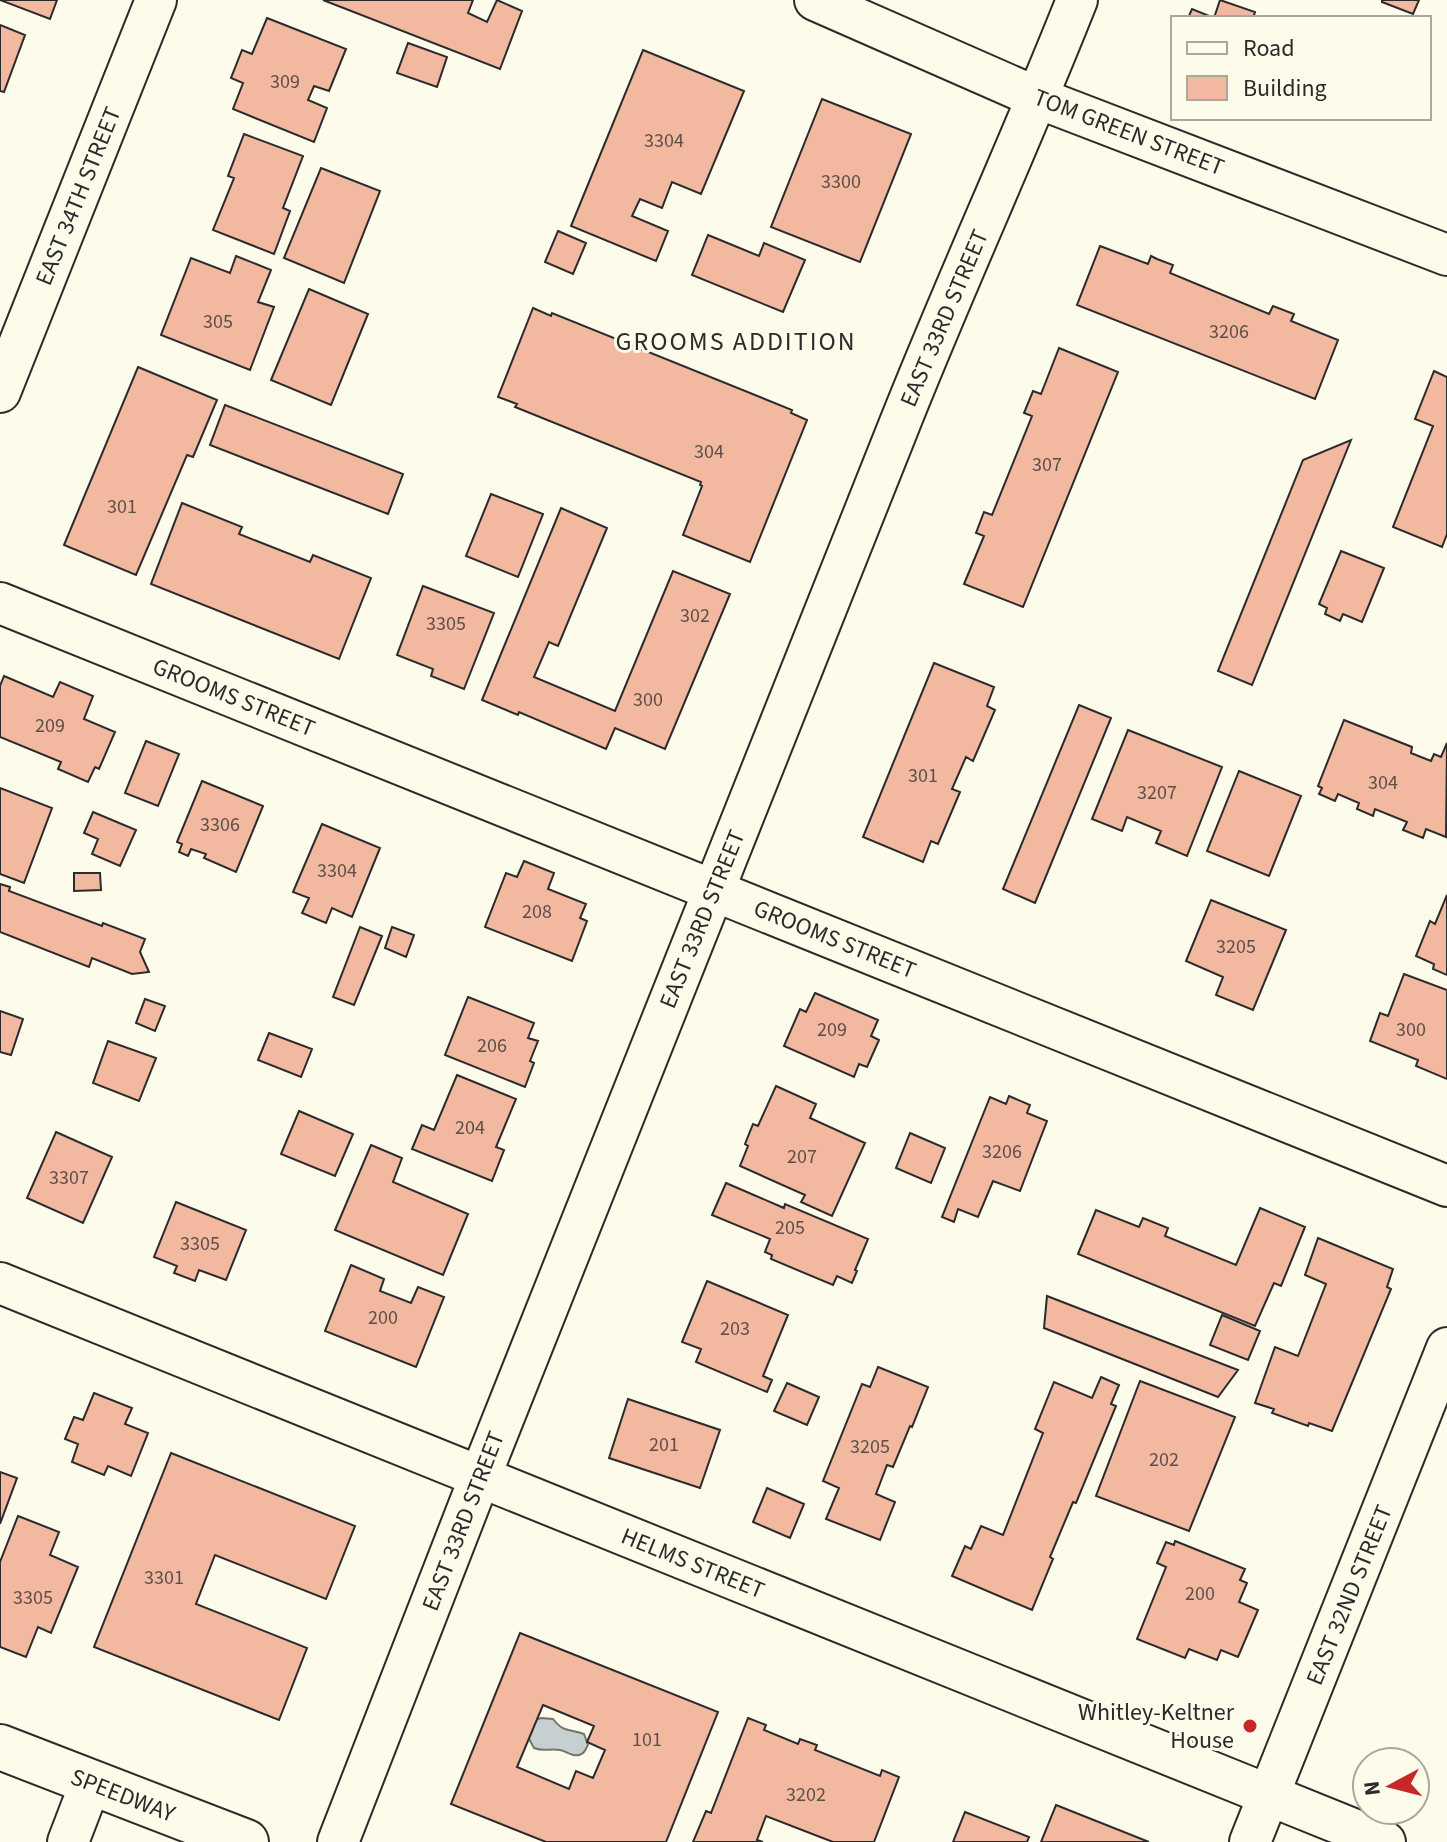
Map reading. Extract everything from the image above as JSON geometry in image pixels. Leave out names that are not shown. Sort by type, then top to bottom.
[{"type":"street","name":"EAST 34TH STREET","points":[[0,392],[156,0]]},
{"type":"street","name":"TOM GREEN STREET","points":[[815,0],[1038,98],[1447,255]]},
{"type":"street","name":"EAST 33RD STREET","points":[[338,1842],[480,1477],[932,343],[1077,0]]},
{"type":"street","name":"GROOMS STREET","points":[[0,603],[1447,1186]]},
{"type":"street","name":"HELMS STREET","points":[[0,1283],[1385,1842]]},
{"type":"street","name":"EAST 32ND STREET","points":[[1250,1842],[1447,1348]]},
{"type":"street","name":"SPEEDWAY","points":[[0,1747],[246,1842]]},
{"type":"street","points":[[68,1842],[91,1782]]},
{"type":"shaded area","points":[[553,1719],[564,1729],[584,1734],[588,1745],[585,1751],[572,1755],[560,1750],[534,1748],[528,1737],[535,1720]]},
{"type":"building","points":[[0,0],[57,0],[50,19]]},
{"type":"building","points":[[323,0],[473,0],[468,13],[487,22],[497,0],[522,11],[500,69]]},
{"type":"building","points":[[1220,0],[1255,12],[1254,16],[1215,16]]},
{"type":"building","points":[[1382,0],[1419,0],[1413,14]]},
{"type":"building","points":[[1192,9],[1209,16],[1189,16]]},
{"type":"building","points":[[267,18],[346,49],[329,91],[314,86],[308,100],[327,108],[314,142],[233,109],[243,83],[231,78],[242,50],[252,54]]},
{"type":"building","points":[[0,25],[25,35],[4,92],[0,91]]},
{"type":"building","points":[[408,43],[447,57],[437,87],[397,73]]},
{"type":"building","points":[[643,50],[744,91],[701,194],[672,182],[662,208],[640,199],[632,216],[668,231],[656,261],[571,226]]},
{"type":"building","points":[[822,99],[911,134],[860,262],[771,227]]},
{"type":"building","points":[[244,134],[303,156],[283,208],[290,211],[274,254],[213,230],[234,178],[228,176]]},
{"type":"building","points":[[321,168],[380,191],[344,283],[284,258]]},
{"type":"building","points":[[558,231],[586,243],[573,274],[545,262]]},
{"type":"building","points":[[708,235],[759,256],[764,243],[805,260],[783,312],[692,275]]},
{"type":"building","points":[[1100,246],[1148,264],[1151,256],[1173,265],[1170,273],[1269,314],[1273,306],[1294,314],[1291,321],[1338,340],[1315,399],[1077,305]]},
{"type":"building","points":[[236,256],[271,270],[258,302],[274,307],[250,370],[161,335],[191,258],[230,273]]},
{"type":"building","points":[[309,289],[368,314],[331,405],[271,380]]},
{"type":"building","points":[[533,308],[792,410],[791,413],[807,420],[750,562],[683,535],[701,482],[515,407],[517,404],[498,397]]},
{"type":"building","points":[[1059,348],[1118,372],[1023,607],[964,584],[984,536],[976,533],[984,512],[992,515],[1032,416],[1024,413],[1033,391],[1041,394]]},
{"type":"building","points":[[138,367],[217,400],[193,457],[187,455],[136,575],[64,545]]},
{"type":"building","points":[[1434,371],[1447,377],[1447,534],[1442,547],[1393,527],[1433,426],[1415,419]]},
{"type":"building","points":[[225,405],[403,474],[388,514],[210,445]]},
{"type":"building","points":[[1351,440],[1252,685],[1218,671],[1303,460]]},
{"type":"building","points":[[491,494],[543,514],[518,577],[466,556]]},
{"type":"building","points":[[182,503],[242,527],[239,534],[310,562],[313,555],[371,578],[339,659],[151,584]]},
{"type":"building","points":[[561,508],[607,528],[558,646],[549,642],[534,677],[615,711],[673,571],[730,594],[665,749],[615,728],[606,749],[519,712],[518,715],[482,700]]},
{"type":"building","points":[[1341,551],[1384,568],[1362,622],[1343,614],[1340,621],[1325,614],[1327,608],[1319,604]]},
{"type":"building","points":[[423,586],[494,613],[464,689],[431,676],[433,669],[397,655]]},
{"type":"building","points":[[934,663],[994,687],[987,706],[995,710],[973,761],[966,757],[952,789],[960,792],[938,844],[931,841],[923,862],[863,837]]},
{"type":"building","points":[[4,676],[53,697],[60,682],[93,696],[84,719],[115,732],[99,769],[95,767],[88,782],[58,769],[61,762],[0,737],[0,686]]},
{"type":"building","points":[[1079,705],[1111,718],[1035,903],[1003,889]]},
{"type":"building","points":[[1344,720],[1412,747],[1411,753],[1431,761],[1434,754],[1441,757],[1447,743],[1446,837],[1426,829],[1423,838],[1403,830],[1407,822],[1375,809],[1373,816],[1357,809],[1359,803],[1338,794],[1335,801],[1319,794],[1322,788],[1318,786]]},
{"type":"building","points":[[1128,730],[1222,767],[1187,856],[1156,843],[1161,831],[1127,817],[1122,831],[1092,819]]},
{"type":"building","points":[[146,741],[179,754],[158,806],[125,793]]},
{"type":"building","points":[[1239,771],[1301,796],[1269,876],[1207,851]]},
{"type":"building","points":[[202,781],[263,806],[236,872],[204,858],[206,854],[191,849],[188,856],[179,852],[182,844],[177,842]]},
{"type":"building","points":[[0,788],[52,808],[24,883],[0,874]]},
{"type":"building","points":[[93,812],[136,830],[120,866],[92,854],[98,839],[84,833]]},
{"type":"building","points":[[322,824],[380,848],[352,917],[332,908],[326,923],[302,913],[309,898],[293,892]]},
{"type":"building","points":[[524,861],[554,873],[548,889],[586,904],[580,918],[587,921],[572,961],[485,927],[506,873],[517,877]]},
{"type":"building","points":[[74,873],[100,873],[101,890],[74,891]]},
{"type":"building","points":[[0,884],[10,887],[9,891],[145,939],[140,952],[149,972],[132,974],[92,958],[89,967],[0,932]]},
{"type":"building","points":[[1447,895],[1447,975],[1433,969],[1434,964],[1416,956],[1430,921],[1435,924]]},
{"type":"building","points":[[1211,900],[1286,930],[1253,1010],[1216,995],[1223,977],[1186,961]]},
{"type":"building","points":[[360,927],[382,936],[354,1005],[333,997]]},
{"type":"building","points":[[392,927],[414,935],[406,957],[385,948]]},
{"type":"building","points":[[1404,974],[1447,990],[1447,1079],[1416,1066],[1418,1060],[1370,1041],[1380,1013],[1388,1016]]},
{"type":"building","points":[[815,993],[878,1020],[871,1036],[879,1040],[867,1067],[859,1064],[854,1077],[784,1046],[800,1009],[806,1012]]},
{"type":"building","points":[[468,997],[534,1023],[528,1038],[538,1041],[525,1087],[445,1055]]},
{"type":"building","points":[[145,999],[165,1006],[155,1031],[136,1023]]},
{"type":"building","points":[[0,1011],[23,1019],[11,1055],[0,1052]]},
{"type":"building","points":[[269,1033],[312,1049],[301,1077],[258,1060]]},
{"type":"building","points":[[108,1041],[156,1058],[139,1101],[93,1083]]},
{"type":"building","points":[[457,1075],[516,1099],[496,1147],[504,1150],[492,1181],[412,1149],[422,1125],[434,1130]]},
{"type":"building","points":[[776,1086],[816,1104],[810,1118],[865,1143],[832,1216],[801,1202],[805,1195],[740,1166],[753,1124],[758,1126]]},
{"type":"building","points":[[1009,1096],[1030,1105],[1027,1113],[1047,1121],[1020,1191],[993,1181],[978,1217],[958,1209],[954,1222],[942,1217],[990,1097],[1006,1104]]},
{"type":"building","points":[[299,1111],[353,1134],[335,1176],[281,1154]]},
{"type":"building","points":[[56,1132],[112,1157],[83,1223],[27,1198]]},
{"type":"building","points":[[910,1133],[945,1148],[931,1183],[896,1168]]},
{"type":"building","points":[[371,1145],[402,1158],[393,1182],[468,1214],[443,1275],[335,1230]]},
{"type":"building","points":[[726,1183],[868,1239],[852,1283],[837,1276],[833,1285],[771,1259],[772,1255],[765,1252],[770,1239],[712,1215]]},
{"type":"building","points":[[176,1202],[246,1230],[226,1280],[199,1270],[195,1281],[174,1273],[177,1266],[154,1257]]},
{"type":"building","points":[[1260,1208],[1305,1227],[1281,1286],[1274,1283],[1255,1326],[1078,1254],[1096,1210],[1139,1227],[1143,1218],[1168,1228],[1165,1236],[1236,1265]]},
{"type":"building","points":[[1318,1238],[1393,1269],[1387,1287],[1391,1289],[1332,1431],[1272,1413],[1274,1409],[1255,1403],[1275,1347],[1298,1356],[1326,1284],[1305,1275]]},
{"type":"building","points":[[351,1265],[384,1279],[380,1291],[411,1303],[418,1287],[444,1297],[416,1367],[325,1331]]},
{"type":"building","points":[[707,1281],[788,1315],[763,1376],[772,1380],[767,1392],[696,1362],[701,1349],[682,1342]]},
{"type":"building","points":[[1047,1296],[1238,1370],[1218,1397],[1044,1328]]},
{"type":"building","points":[[1222,1315],[1260,1331],[1248,1360],[1210,1345]]},
{"type":"building","points":[[878,1367],[928,1387],[893,1467],[887,1465],[876,1494],[895,1502],[880,1540],[826,1519],[839,1488],[823,1481],[862,1384],[870,1387]]},
{"type":"building","points":[[1101,1377],[1119,1385],[1111,1404],[1116,1406],[1050,1557],[1053,1559],[1032,1610],[952,1576],[965,1546],[971,1549],[981,1526],[1003,1535],[1043,1433],[1035,1429],[1054,1382],[1092,1398]]},
{"type":"building","points":[[1140,1381],[1235,1417],[1189,1531],[1096,1496]]},
{"type":"building","points":[[787,1383],[819,1397],[807,1425],[774,1411]]},
{"type":"building","points":[[94,1393],[132,1408],[125,1424],[148,1433],[131,1476],[108,1466],[104,1475],[72,1462],[78,1444],[65,1439],[74,1417],[83,1420]]},
{"type":"building","points":[[628,1399],[720,1430],[700,1488],[609,1458]]},
{"type":"building","points":[[171,1453],[355,1526],[326,1599],[215,1555],[196,1604],[307,1648],[279,1720],[94,1647]]},
{"type":"building","points":[[0,1472],[17,1478],[0,1524]]},
{"type":"building","points":[[767,1488],[804,1504],[790,1538],[753,1522]]},
{"type":"building","points":[[18,1516],[59,1532],[50,1555],[78,1567],[51,1633],[38,1627],[26,1657],[0,1647],[0,1562]]},
{"type":"building","points":[[1175,1541],[1245,1569],[1240,1580],[1247,1583],[1239,1602],[1258,1610],[1238,1657],[1221,1650],[1217,1660],[1189,1649],[1185,1658],[1137,1639],[1166,1567],[1157,1563],[1166,1542],[1174,1545]]},
{"type":"building","points":[[520,1633],[718,1712],[666,1842],[546,1842],[451,1804]],"holes":[[[543,1705],[594,1726],[587,1742],[605,1750],[593,1778],[576,1771],[569,1789],[517,1767]]]},
{"type":"building","points":[[748,1718],[766,1725],[764,1730],[798,1744],[800,1739],[817,1745],[815,1750],[880,1776],[882,1770],[899,1777],[874,1842],[833,1842],[766,1816],[757,1840],[763,1842],[693,1842],[706,1811],[711,1813]]},
{"type":"building","points":[[1056,1805],[1149,1842],[1041,1842]]},
{"type":"building","points":[[965,1812],[1029,1837],[1027,1842],[953,1842]]},
{"type":"place","name":"Whitley-Keltner House","points":[[1250,1726]]},
{"type":"district","name":"GROOMS ADDITION","points":[[736,341]]}]
